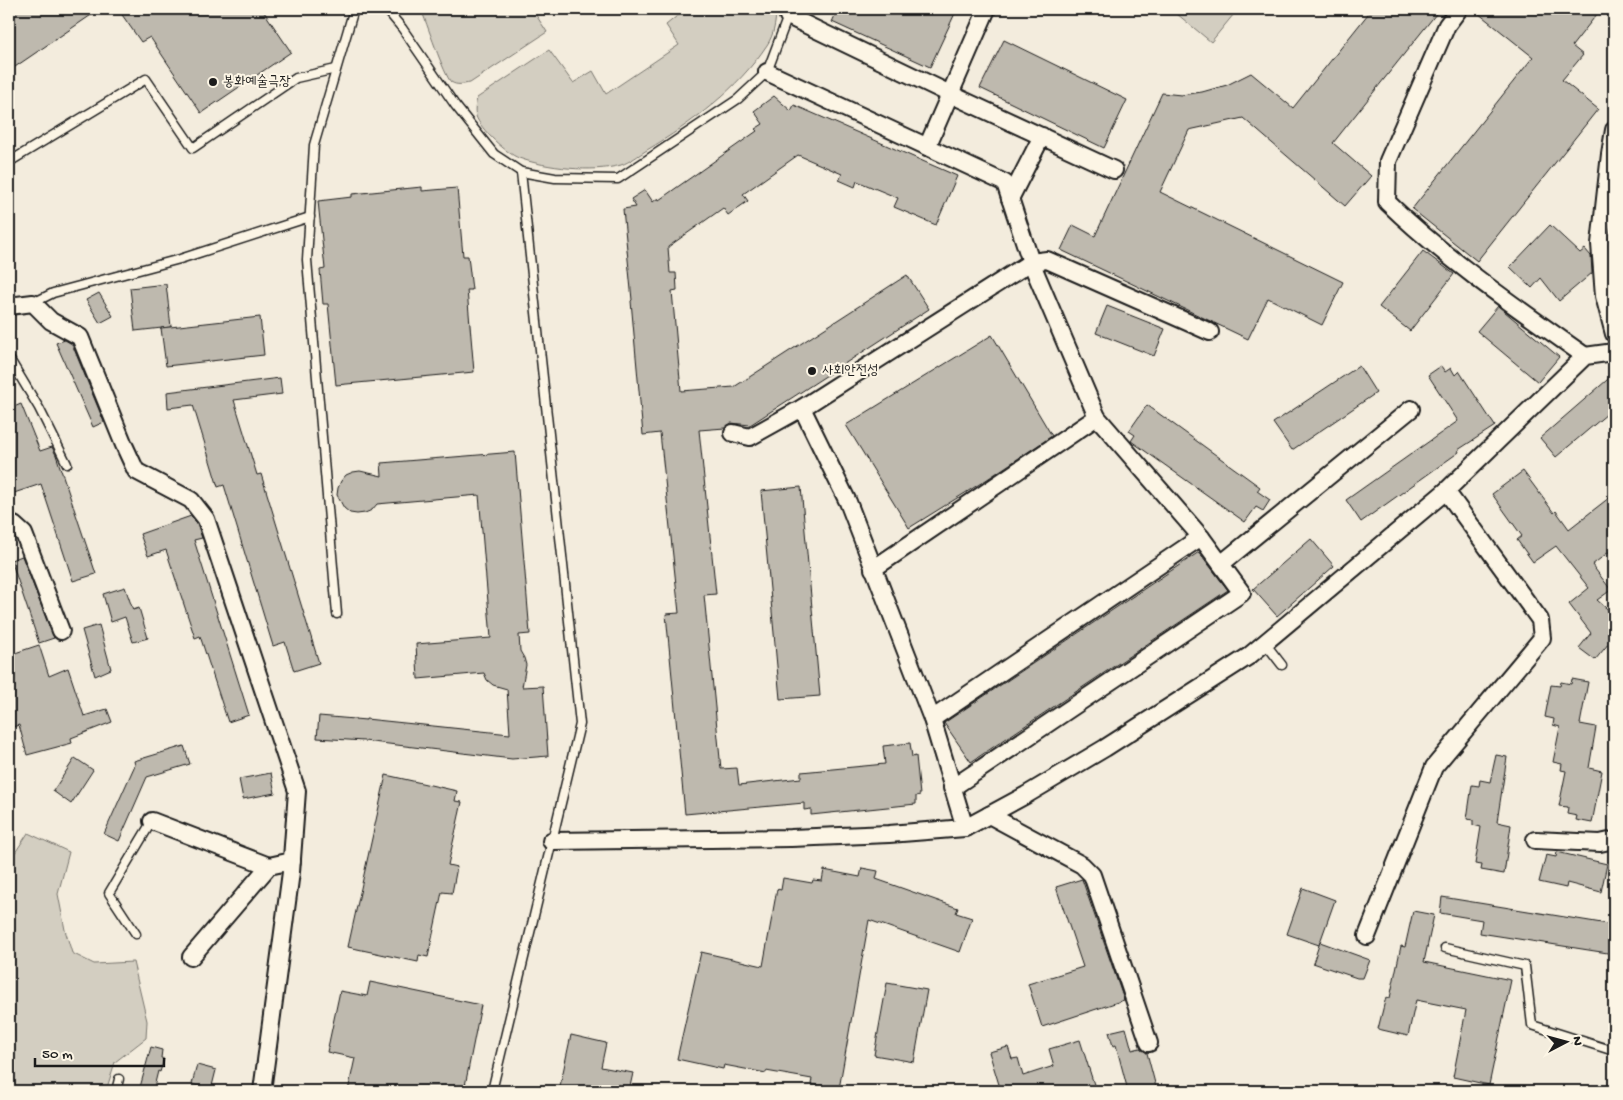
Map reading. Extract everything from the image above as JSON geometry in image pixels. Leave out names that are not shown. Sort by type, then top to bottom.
[{"type":"street","points":[[927,147],[987,9]]},
{"type":"street","points":[[1459,9],[1447,24],[1388,161],[1387,202],[1414,228],[1504,298],[1585,356]]},
{"type":"street","points":[[787,12],[950,94],[1114,170]]},
{"type":"street","points":[[767,72],[1005,183],[1031,262],[1097,417],[1201,537],[1242,593],[952,788]]},
{"type":"street","points":[[1614,130],[1600,244],[1604,296],[1614,334]]},
{"type":"street","points":[[1010,199],[1042,136]]},
{"type":"street","points":[[733,433],[750,437],[802,408],[1031,262],[1047,260],[1210,332]]},
{"type":"street","points":[[9,306],[33,303],[51,321],[80,337],[136,471],[191,500],[206,519],[297,791],[292,861],[262,1091]]},
{"type":"street","points":[[551,841],[791,838],[889,834],[965,828],[1026,795],[1113,743],[1249,656],[1446,491],[1585,356],[1614,352]]},
{"type":"street","points":[[802,408],[848,502],[932,719],[965,828]]},
{"type":"street","points":[[1220,564],[1411,409]]},
{"type":"street","points":[[873,569],[1097,417]]},
{"type":"street","points":[[1367,936],[1434,767],[1542,638],[1540,620],[1446,491]]},
{"type":"street","points":[[9,524],[14,525],[24,534],[61,631]]},
{"type":"street","points":[[932,719],[1201,537]]},
{"type":"street","points":[[989,815],[1082,865],[1092,875],[1148,1043]]},
{"type":"street","points":[[152,821],[268,866],[292,861]]},
{"type":"street","points":[[1535,840],[1600,843],[1614,840]]},
{"type":"street","points":[[192,956],[268,866]]},
{"type":"lane","points":[[337,614],[308,260],[314,145],[354,9]]},
{"type":"lane","points":[[386,9],[402,28],[455,105],[494,154],[521,172],[556,178],[618,178],[738,99],[767,72],[787,12]]},
{"type":"lane","points":[[9,162],[146,79],[193,148],[296,78],[336,69]]},
{"type":"lane","points":[[492,1091],[580,724],[521,172]]},
{"type":"lane","points":[[33,303],[53,293],[180,259],[310,217]]},
{"type":"lane","points":[[9,358],[39,408],[67,464]]},
{"type":"lane","points":[[1265,642],[1282,665]]},
{"type":"lane","points":[[136,934],[109,893],[152,821]]},
{"type":"lane","points":[[1445,948],[1525,966],[1532,1025],[1614,1051]]},
{"type":"lane","points":[[116,1091],[119,1079]]},
{"type":"shaded area","points":[[421,9],[532,9],[547,32],[470,83],[456,84],[451,82],[444,69]]},
{"type":"shaded area","points":[[681,9],[776,9],[775,23],[767,45],[728,90],[697,117],[631,160],[621,165],[597,169],[556,167],[530,162],[508,152],[488,134],[476,116],[477,98],[549,50],[573,83],[593,71],[606,94],[679,45],[666,25],[682,12]]},
{"type":"shaded area","points":[[1171,9],[1238,9],[1211,42]]},
{"type":"shaded area","points":[[28,833],[69,852],[58,894],[65,930],[72,953],[94,964],[133,962],[147,1021],[146,1038],[115,1062],[106,1091],[9,1091],[9,862]]},
{"type":"building","points":[[9,9],[100,9],[9,71]]},
{"type":"building","name":"봉화예술극장","points":[[118,9],[262,9],[291,52],[201,113],[150,37],[141,42]]},
{"type":"building","points":[[838,9],[957,9],[930,67],[832,22]]},
{"type":"building","points":[[1372,9],[1440,9],[1333,143],[1371,176],[1345,206],[1243,118],[1189,130],[1160,192],[1343,282],[1322,325],[1268,298],[1248,339],[1061,250],[1073,225],[1095,236],[1162,93],[1181,95],[1202,92],[1227,85],[1251,73],[1293,108]]},
{"type":"building","points":[[1473,9],[1601,9],[1572,46],[1583,55],[1562,80],[1598,109],[1477,261],[1412,209],[1533,57]]},
{"type":"building","points":[[1004,40],[1127,100],[1104,148],[980,88]]},
{"type":"building","points":[[774,96],[791,111],[794,105],[957,176],[936,225],[894,207],[898,198],[857,181],[855,187],[839,180],[842,174],[798,155],[743,194],[748,201],[728,215],[723,208],[668,247],[670,273],[676,273],[677,290],[672,291],[681,391],[734,387],[907,275],[929,309],[750,425],[731,423],[725,428],[699,430],[716,594],[704,595],[721,769],[737,768],[739,785],[801,778],[801,772],[885,764],[883,746],[910,743],[912,757],[916,756],[920,795],[916,796],[916,804],[811,815],[811,809],[804,810],[804,803],[685,814],[666,614],[679,613],[660,433],[643,435],[623,209],[636,207],[631,199],[645,190],[653,202],[658,198],[659,200],[757,131],[755,129],[763,124],[754,111]]},
{"type":"building","points":[[422,187],[422,191],[457,188],[463,256],[468,256],[472,290],[467,290],[474,372],[336,385],[328,304],[323,304],[320,270],[325,269],[318,201],[352,197],[352,194]]},
{"type":"building","points":[[1550,225],[1580,253],[1585,249],[1591,256],[1592,273],[1559,301],[1541,278],[1532,288],[1510,267]]},
{"type":"building","points":[[1423,251],[1454,274],[1410,331],[1379,307]]},
{"type":"building","points":[[166,284],[171,327],[135,331],[130,288]]},
{"type":"building","points":[[99,293],[113,316],[100,323],[86,300]]},
{"type":"building","points":[[1107,306],[1165,329],[1154,356],[1096,333]]},
{"type":"building","points":[[1498,306],[1559,357],[1538,382],[1477,331]]},
{"type":"building","points":[[260,317],[264,355],[166,366],[161,328]]},
{"type":"building","points":[[992,335],[1052,436],[909,528],[846,425]]},
{"type":"building","points":[[65,340],[72,344],[104,422],[93,427],[56,343]]},
{"type":"building","points":[[1359,366],[1376,393],[1292,450],[1273,423]]},
{"type":"building","points":[[1441,366],[1445,372],[1451,368],[1455,375],[1459,371],[1495,426],[1458,450],[1459,452],[1361,522],[1346,500],[1458,421],[1428,375]]},
{"type":"building","points":[[1614,374],[1614,408],[1556,457],[1540,438]]},
{"type":"building","points":[[280,378],[282,394],[234,400],[257,475],[261,474],[319,663],[294,671],[285,642],[273,646],[224,485],[218,487],[193,405],[168,408],[167,392]]},
{"type":"building","points":[[21,404],[40,451],[52,447],[56,455],[96,574],[73,581],[41,484],[11,494],[9,486],[9,409]]},
{"type":"building","points":[[1147,405],[1260,487],[1257,491],[1270,500],[1263,511],[1256,507],[1245,522],[1131,441],[1135,435],[1129,431]]},
{"type":"building","points":[[515,452],[530,634],[519,635],[520,651],[526,665],[522,687],[543,686],[548,756],[512,759],[364,741],[317,738],[319,716],[510,734],[507,689],[493,685],[487,680],[484,673],[418,679],[416,644],[491,638],[479,495],[377,504],[372,510],[357,514],[350,513],[344,508],[337,495],[341,481],[346,475],[353,472],[360,471],[382,476],[381,463]]},
{"type":"building","points":[[1523,471],[1554,513],[1556,511],[1569,529],[1614,494],[1614,548],[1592,565],[1611,590],[1597,600],[1614,615],[1614,637],[1595,660],[1579,648],[1591,633],[1569,604],[1589,588],[1556,546],[1533,562],[1517,540],[1522,536],[1492,494]]},
{"type":"building","points":[[801,487],[820,696],[780,699],[761,491]]},
{"type":"building","points":[[191,516],[197,523],[202,538],[194,540],[249,715],[228,722],[200,636],[195,638],[166,550],[148,556],[140,534]]},
{"type":"building","points":[[1311,539],[1334,566],[1277,616],[1253,589]]},
{"type":"building","points":[[1199,552],[1228,590],[971,762],[944,723]]},
{"type":"building","points":[[22,556],[54,638],[39,643],[11,560]]},
{"type":"building","points":[[125,587],[133,610],[139,608],[148,638],[133,642],[125,617],[111,622],[103,594]]},
{"type":"building","points":[[99,625],[111,669],[95,676],[82,630]]},
{"type":"building","points":[[39,645],[49,676],[68,668],[84,716],[107,709],[112,722],[71,738],[72,743],[27,755],[19,725],[9,728],[9,655]]},
{"type":"building","points":[[1572,679],[1588,682],[1580,724],[1596,727],[1589,768],[1602,771],[1592,823],[1576,820],[1577,816],[1567,814],[1568,807],[1559,806],[1566,771],[1561,770],[1562,764],[1553,762],[1560,727],[1553,725],[1554,719],[1545,717],[1551,685],[1560,686],[1561,682],[1571,684]]},
{"type":"building","points":[[184,746],[190,764],[147,777],[119,841],[104,834],[135,765],[134,761]]},
{"type":"building","points":[[1496,755],[1507,757],[1497,822],[1511,825],[1504,874],[1481,870],[1482,865],[1475,864],[1481,827],[1473,825],[1473,820],[1467,819],[1472,785],[1479,786],[1480,780],[1490,782]]},
{"type":"building","points":[[75,758],[93,770],[71,804],[53,791]]},
{"type":"building","points":[[271,773],[275,793],[243,799],[239,779]]},
{"type":"building","points":[[386,775],[457,791],[455,801],[462,802],[448,865],[457,867],[452,893],[442,892],[428,957],[419,955],[418,962],[348,947]]},
{"type":"building","points":[[1557,852],[1607,864],[1601,892],[1567,883],[1566,888],[1539,882],[1546,855],[1556,857]]},
{"type":"building","points":[[862,868],[878,871],[876,879],[958,908],[956,913],[972,918],[960,952],[869,920],[839,1089],[811,1084],[812,1079],[724,1065],[723,1069],[677,1059],[701,952],[763,966],[777,889],[781,890],[783,878],[812,883],[813,880],[822,881],[824,870],[860,877]]},
{"type":"building","points":[[1082,879],[1124,1000],[1042,1027],[1028,984],[1083,967],[1056,887]]},
{"type":"building","points":[[1303,888],[1335,900],[1319,945],[1287,934]]},
{"type":"building","points":[[1442,897],[1614,925],[1614,954],[1480,933],[1482,920],[1440,913]]},
{"type":"building","points":[[1413,911],[1434,915],[1424,962],[1511,980],[1489,1085],[1453,1077],[1466,1010],[1416,1000],[1408,1036],[1378,1029],[1386,997],[1390,998],[1401,946],[1405,947]]},
{"type":"building","points":[[1320,942],[1370,960],[1363,978],[1357,978],[1313,963]]},
{"type":"building","points":[[370,982],[481,1005],[464,1091],[348,1091],[355,1058],[327,1052],[340,991],[367,996]]},
{"type":"building","points":[[887,983],[927,990],[914,1062],[874,1055]]},
{"type":"building","points":[[1126,1028],[1132,1050],[1140,1048],[1147,1053],[1157,1091],[1128,1091],[1116,1045],[1113,1046],[1109,1032]]},
{"type":"building","points":[[571,1035],[606,1043],[601,1067],[633,1073],[629,1091],[559,1091]]},
{"type":"building","points":[[1080,1040],[1096,1091],[1001,1091],[989,1052],[1008,1047],[1012,1059],[1018,1058],[1023,1076],[1054,1066],[1049,1049]]},
{"type":"building","points":[[151,1047],[162,1050],[161,1058],[164,1059],[160,1072],[158,1071],[153,1091],[139,1091]]},
{"type":"building","points":[[197,1065],[216,1070],[211,1090],[192,1084]]},
{"type":"place","name":"봉화예술극장","points":[[213,82]]},
{"type":"place","name":"사회안전성","points":[[812,371]]}]
